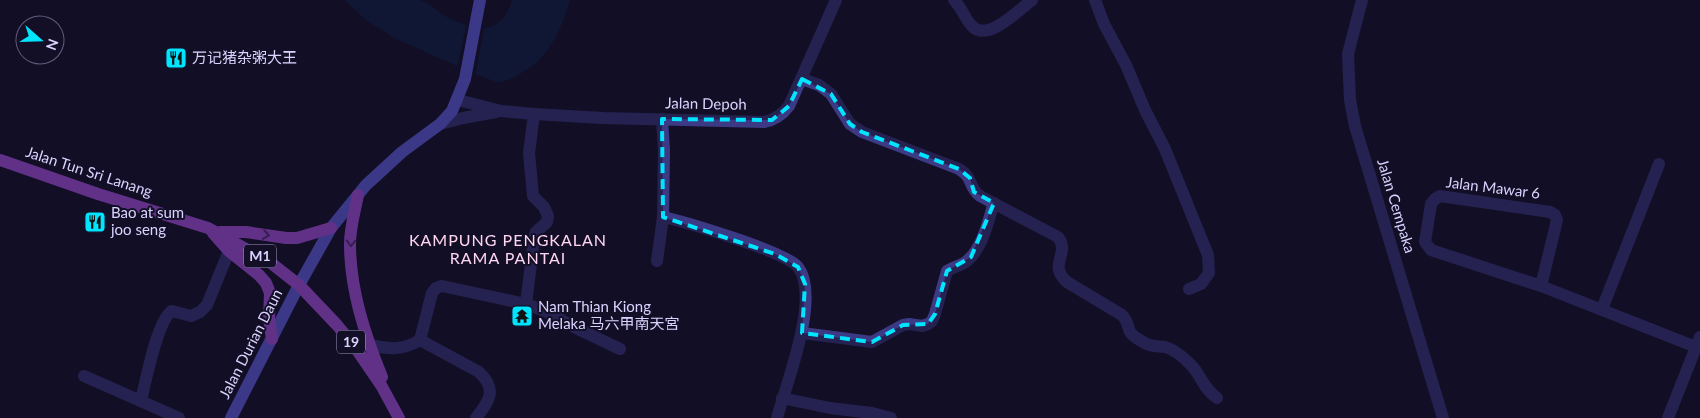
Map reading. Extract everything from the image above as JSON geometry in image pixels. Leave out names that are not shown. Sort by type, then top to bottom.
[{"type":"main road","name":"Jalan Tun Sri Lanang","points":[[0,160],[98,194],[213,230],[271,263],[299,285]]},
{"type":"main road","points":[[358,195],[350,242],[352,274],[358,308],[369,346],[396,412]]},
{"type":"main road","points":[[213,230],[297,238],[331,228]]},
{"type":"main road","points":[[213,230],[229,251],[266,283],[270,294],[269,319],[272,339]]},
{"type":"main road","name":"19","points":[[299,285],[355,347],[396,412]]},
{"type":"street","name":"Jalan Durian Daun","points":[[231,418],[299,285],[331,228],[377,175],[402,152],[440,124],[452,111],[465,79],[480,0]]},
{"type":"street","name":"Jalan Depoh","points":[[458,100],[501,111],[534,114],[764,122],[772,120],[778,118],[789,106],[836,0]]},
{"type":"street","points":[[954,0],[971,26],[977,31],[987,32],[1032,0]]},
{"type":"street","points":[[1096,0],[1104,24],[1126,65],[1145,110],[1165,149],[1208,255],[1209,273],[1201,284],[1189,289]]},
{"type":"street","name":"Jalan Cempaka","points":[[1362,0],[1348,54],[1350,100],[1355,126],[1443,418]]},
{"type":"street","points":[[802,79],[819,85],[831,94],[850,124],[862,132],[959,169],[970,178],[974,192],[1058,237],[1062,244],[1058,271],[1062,277],[1067,282],[1122,315],[1126,319],[1132,335],[1150,346],[1165,347],[1176,352],[1191,365],[1204,387],[1217,398]]},
{"type":"street","name":"Jalan Depoh","points":[[440,124],[501,111]]},
{"type":"street","points":[[526,304],[534,239],[536,232],[547,222],[548,216],[544,207],[534,196],[529,153],[534,114]]},
{"type":"street","points":[[657,261],[663,217],[664,150],[662,119]]},
{"type":"street","points":[[1602,309],[1659,164]]},
{"type":"street","name":"Jalan Mawar 6","points":[[1542,286],[1557,220],[1555,215],[1550,212],[1440,196],[1431,204],[1425,242],[1431,250],[1542,286],[1698,342]]},
{"type":"street","points":[[802,333],[872,342],[909,324],[922,326],[928,324],[935,314],[947,271],[952,267],[967,262],[971,257],[980,243],[994,203]]},
{"type":"street","points":[[663,217],[694,224],[775,254],[789,260],[798,267],[806,284],[804,322],[777,418]]},
{"type":"street","points":[[140,400],[157,337],[166,314],[172,310],[191,316],[200,312],[207,305],[229,251]]},
{"type":"street","points":[[369,346],[402,348],[420,340],[432,292],[442,286],[526,304],[544,310],[620,349]]},
{"type":"street","points":[[420,340],[479,372],[486,378],[490,387],[489,401],[476,418]]},
{"type":"street","points":[[1668,418],[1698,342]]},
{"type":"street","points":[[84,376],[179,418]]},
{"type":"street","points":[[782,398],[891,418]]},
{"type":"highlighted area","points":[[802,79],[831,94],[850,124],[862,132],[959,169],[970,178],[974,192],[994,203],[971,257],[947,271],[935,314],[928,324],[903,325],[872,342],[802,333],[805,284],[798,267],[775,254],[663,217],[662,119],[772,120],[789,106]]},
{"type":"water","points":[[345,0],[419,0],[456,21],[476,28],[485,28],[494,26],[501,21],[512,0],[570,0],[553,42],[539,59],[531,67],[515,77],[496,82],[395,38],[366,20]]},
{"type":"pier","points":[[467,22],[485,25],[475,75],[457,68]]},
{"type":"place","name":"万记猪杂粥大王","points":[[176,58]]},
{"type":"place","name":"Bao at sum joo seng","points":[[95,222]]},
{"type":"place","name":"Nam Thian Kiong Melaka 马六甲南天宮","points":[[522,316]]},
{"type":"district","name":"KAMPUNG PENGKALAN RAMA PANTAI","points":[[508,249]]}]
